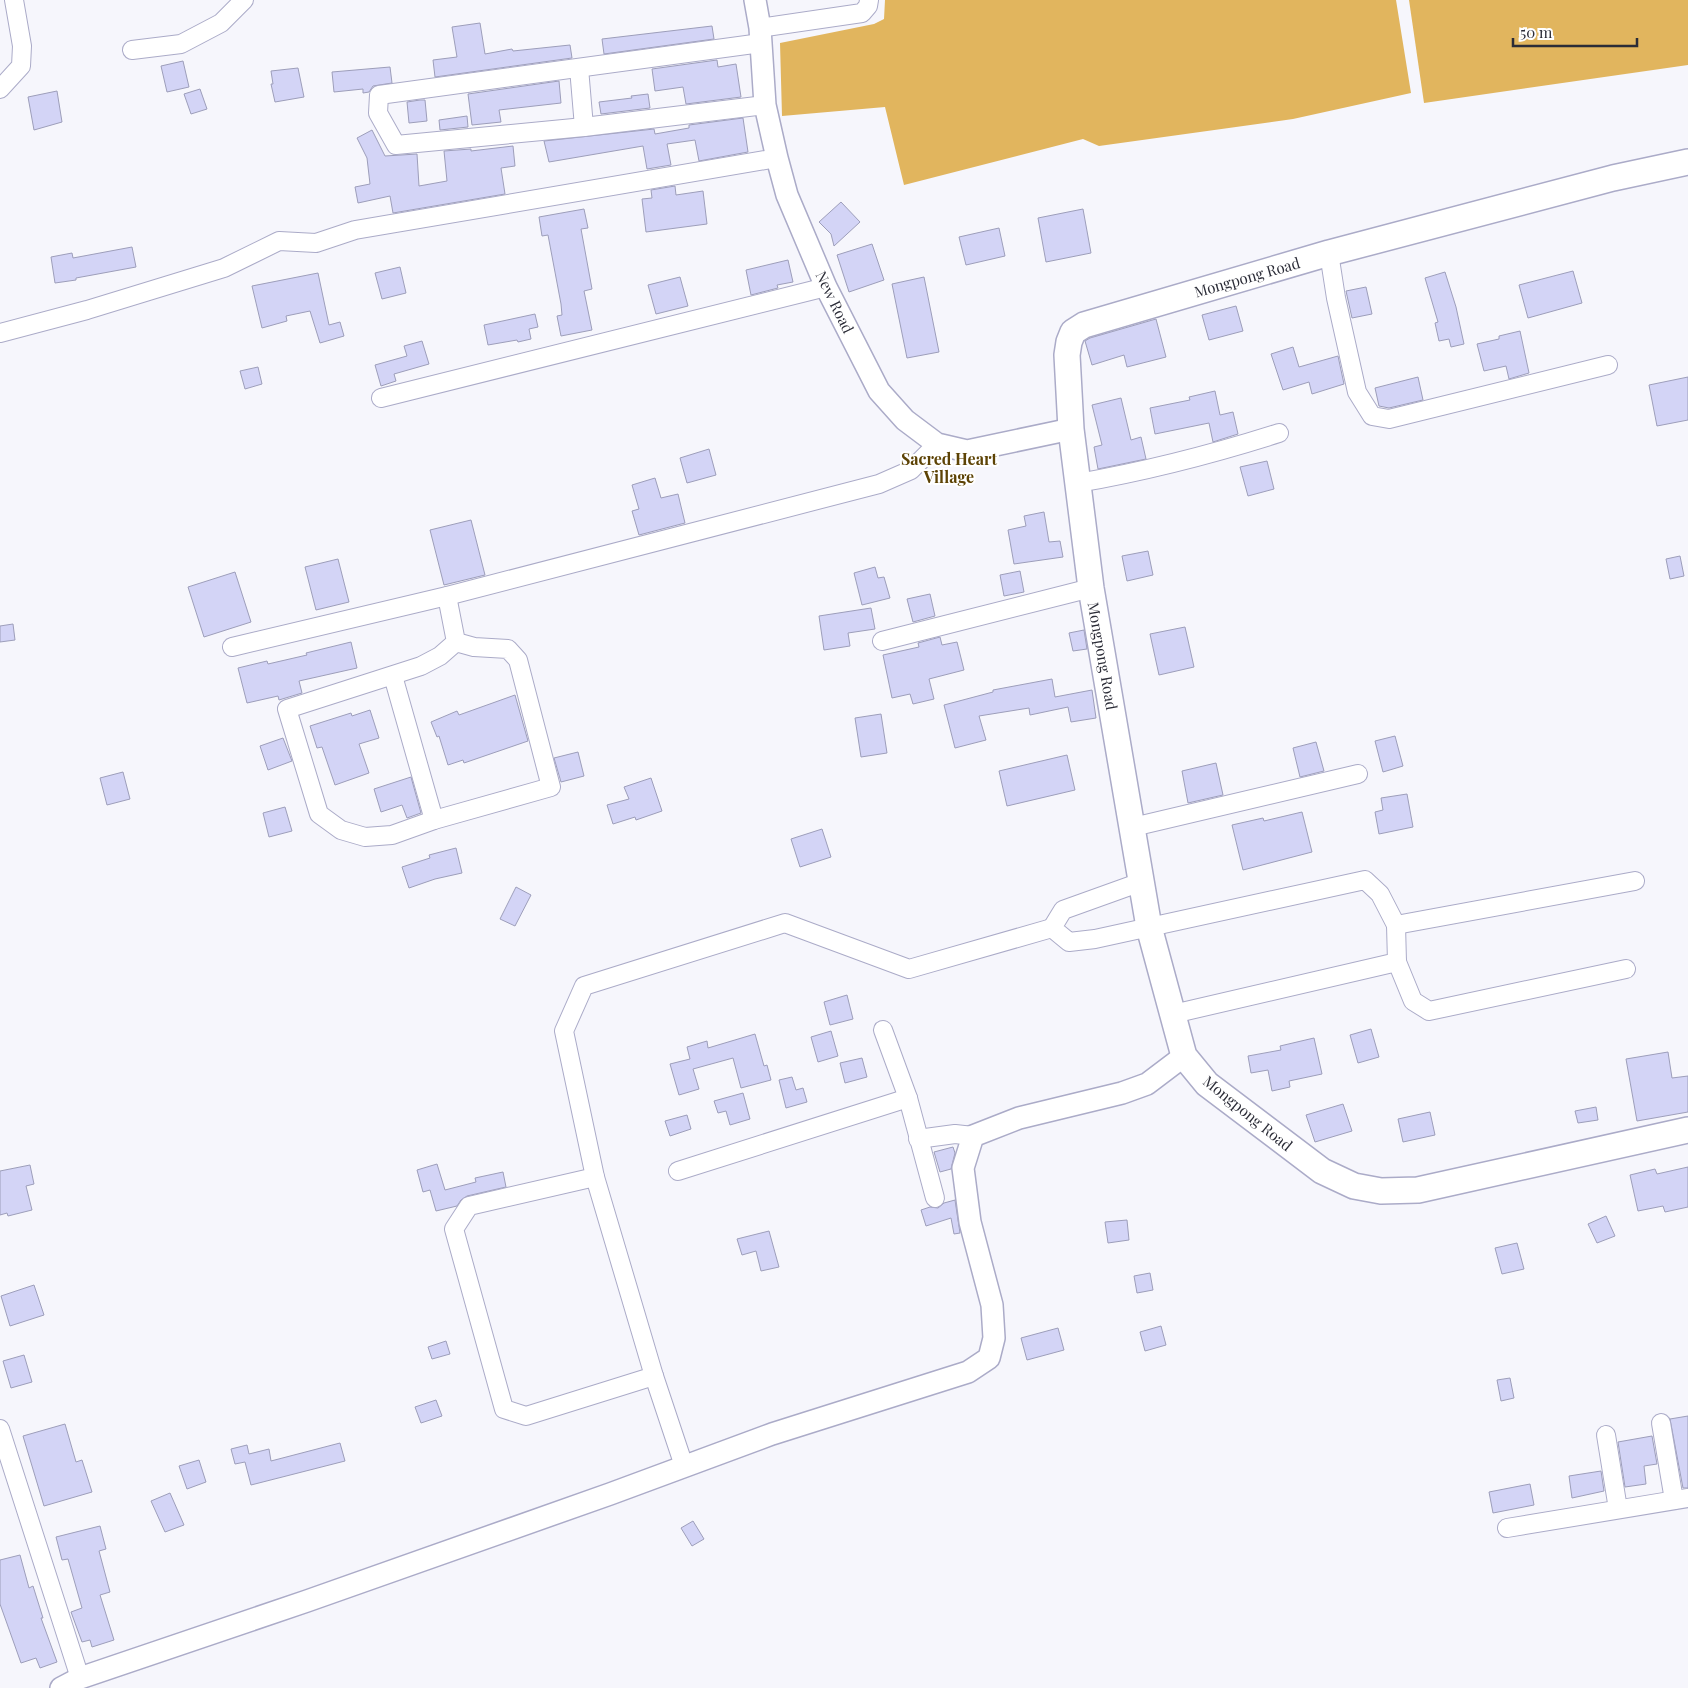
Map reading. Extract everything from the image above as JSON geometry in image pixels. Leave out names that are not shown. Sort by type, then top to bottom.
[{"type":"main road","name":"Mongpong Road","points":[[1688,162],[1613,178],[1329,253],[1084,325],[1073,332],[1068,342],[1066,355],[1071,429],[1091,588],[1149,928],[1184,1056],[1208,1084],[1322,1171],[1354,1186],[1381,1191],[1418,1190],[1688,1130]]},
{"type":"street","points":[[0,90],[21,66],[22,46],[14,0]]},
{"type":"street","points":[[132,50],[181,44],[222,23],[244,0]]},
{"type":"street","name":"New Road","points":[[755,0],[760,36],[765,105],[776,158],[787,195],[826,287],[879,391],[905,420],[937,444],[967,450],[1071,429]]},
{"type":"street","points":[[765,105],[584,127],[396,145],[378,113],[379,95],[579,68],[760,36],[862,14],[868,6],[869,0]]},
{"type":"street","points":[[579,68],[584,127]]},
{"type":"street","points":[[0,333],[87,310],[224,268],[279,241],[316,243],[355,230],[776,158]]},
{"type":"street","points":[[1329,253],[1336,298],[1357,392],[1372,416],[1389,419],[1608,365]]},
{"type":"street","points":[[381,398],[826,287]]},
{"type":"street","points":[[1078,482],[1128,474],[1214,453],[1279,433]]},
{"type":"street","points":[[232,648],[447,596],[879,484],[911,470],[937,444]]},
{"type":"street","points":[[882,641],[1091,588]]},
{"type":"street","points":[[447,596],[456,642]]},
{"type":"street","points":[[456,642],[474,647],[508,649],[518,660],[551,787],[434,820],[392,834],[365,837],[341,830],[319,814],[287,709],[421,666],[434,660],[456,642]]},
{"type":"street","points":[[394,676],[434,820]]},
{"type":"street","points":[[1133,827],[1358,774]]},
{"type":"street","points":[[1052,928],[1069,942],[1095,940],[1365,880],[1380,894],[1396,925],[1397,962],[1413,1001],[1430,1011],[1626,969]]},
{"type":"street","points":[[1396,925],[1635,881]]},
{"type":"street","points":[[684,1466],[654,1376],[595,1177],[564,1031],[584,986],[785,923],[908,969],[1052,928],[1063,910],[1141,882]]},
{"type":"street","points":[[1173,1014],[1397,962]]},
{"type":"street","points":[[883,1030],[908,1098],[935,1198]]},
{"type":"street","points":[[918,1139],[955,1134],[973,1136],[1019,1118],[1122,1093],[1147,1084],[1184,1056]]},
{"type":"street","points":[[678,1171],[908,1098]]},
{"type":"street","points":[[61,1688],[80,1678],[307,1602],[772,1434],[968,1372],[989,1358],[994,1338],[992,1305],[970,1222],[963,1168],[973,1136]]},
{"type":"street","points":[[595,1177],[469,1206],[454,1229],[504,1409],[526,1416],[654,1376]]},
{"type":"street","points":[[1507,1528],[1681,1499],[1661,1423]]},
{"type":"street","points":[[0,1430],[4,1454],[80,1678]]},
{"type":"street","points":[[1606,1435],[1618,1510]]},
{"type":"shaded area","points":[[885,0],[1396,0],[1411,93],[1293,119],[1099,146],[1083,139],[904,185],[885,107],[782,116],[780,43],[874,24],[884,19]]},
{"type":"shaded area","points":[[1409,0],[1688,0],[1688,65],[1424,103]]},
{"type":"building","points":[[480,23],[485,54],[512,49],[513,51],[570,45],[572,58],[435,77],[433,60],[457,57],[452,27]]},
{"type":"building","points":[[712,26],[714,39],[604,54],[602,39]]},
{"type":"building","points":[[717,60],[718,67],[736,64],[741,97],[686,104],[683,87],[655,91],[652,69]]},
{"type":"building","points":[[183,61],[189,87],[167,92],[161,66]]},
{"type":"building","points":[[390,67],[392,83],[373,86],[369,92],[363,93],[363,89],[334,92],[332,72]]},
{"type":"building","points":[[298,68],[304,97],[275,102],[271,84],[273,84],[271,71]]},
{"type":"building","points":[[559,81],[561,103],[499,110],[501,122],[472,125],[468,94]]},
{"type":"building","points":[[200,89],[207,109],[191,114],[184,94]]},
{"type":"building","points":[[57,91],[62,122],[34,130],[28,97]]},
{"type":"building","points":[[648,94],[650,108],[601,114],[599,102]]},
{"type":"building","points":[[425,100],[427,121],[409,123],[407,102]]},
{"type":"building","points":[[467,116],[468,127],[440,130],[439,120]]},
{"type":"building","points":[[743,118],[748,152],[699,161],[695,140],[667,144],[671,165],[647,169],[643,146],[549,162],[544,141],[654,129],[655,134],[689,128],[689,125]]},
{"type":"building","points":[[372,130],[385,156],[417,154],[419,186],[447,181],[444,151],[471,149],[471,151],[513,146],[515,166],[501,168],[505,194],[393,213],[390,196],[358,203],[355,187],[370,184],[367,158],[357,138]]},
{"type":"building","points":[[675,186],[676,195],[703,191],[707,224],[646,232],[642,199],[652,198],[651,190]]},
{"type":"building","points":[[841,202],[860,222],[834,246],[831,234],[819,222]]},
{"type":"building","points":[[584,209],[588,228],[581,229],[592,289],[584,291],[592,330],[561,336],[557,316],[562,315],[561,304],[548,235],[542,236],[539,217]]},
{"type":"building","points":[[1083,209],[1091,253],[1046,262],[1038,218]]},
{"type":"building","points":[[999,228],[1005,256],[966,265],[959,237]]},
{"type":"building","points":[[872,244],[884,280],[849,292],[837,255]]},
{"type":"building","points":[[132,247],[136,267],[55,283],[51,257],[72,253],[73,258]]},
{"type":"building","points":[[788,260],[793,282],[777,285],[778,288],[751,295],[746,270]]},
{"type":"building","points":[[400,267],[406,293],[382,299],[375,273]]},
{"type":"building","points":[[1573,271],[1582,303],[1528,318],[1519,285]]},
{"type":"building","points":[[1445,272],[1456,307],[1464,344],[1451,347],[1449,339],[1439,341],[1435,323],[1438,322],[1425,278]]},
{"type":"building","points":[[318,273],[329,325],[340,322],[344,336],[320,343],[310,311],[286,316],[287,321],[262,328],[252,286]]},
{"type":"building","points":[[680,277],[688,306],[656,314],[648,285]]},
{"type":"building","points":[[924,277],[939,352],[907,358],[892,284]]},
{"type":"building","points":[[1366,287],[1372,314],[1352,318],[1346,291]]},
{"type":"building","points":[[1236,306],[1243,331],[1209,340],[1202,315]]},
{"type":"building","points":[[535,314],[538,327],[529,329],[531,339],[488,345],[484,325]]},
{"type":"building","points":[[1156,319],[1166,357],[1127,367],[1124,355],[1092,365],[1085,341]]},
{"type":"building","points":[[1520,331],[1529,373],[1509,379],[1506,366],[1484,371],[1477,344],[1499,339],[1499,336]]},
{"type":"building","points":[[422,341],[429,364],[394,374],[396,381],[381,386],[375,365],[407,356],[404,346]]},
{"type":"building","points":[[1293,347],[1299,367],[1338,356],[1344,384],[1312,394],[1309,382],[1283,390],[1271,354]]},
{"type":"building","points":[[258,367],[262,384],[245,389],[240,371]]},
{"type":"building","points":[[1418,377],[1423,400],[1389,408],[1379,406],[1375,388]]},
{"type":"building","points":[[1688,377],[1688,420],[1657,426],[1649,385]]},
{"type":"building","points":[[1215,391],[1220,415],[1233,412],[1238,434],[1213,442],[1209,423],[1155,434],[1150,408],[1190,400],[1189,397]]},
{"type":"building","points":[[1121,398],[1131,440],[1141,437],[1146,459],[1098,469],[1094,447],[1102,445],[1092,405]]},
{"type":"building","points":[[709,449],[716,475],[687,483],[680,458]]},
{"type":"building","points":[[1267,461],[1274,489],[1248,496],[1240,467]]},
{"type":"building","points":[[655,478],[661,498],[678,494],[685,523],[639,535],[632,511],[639,509],[632,485]]},
{"type":"building","points":[[1044,512],[1049,542],[1060,541],[1063,557],[1014,564],[1008,530],[1026,526],[1024,516]]},
{"type":"building","points":[[471,520],[485,575],[444,585],[430,530]]},
{"type":"building","points":[[1148,551],[1153,575],[1127,581],[1122,556]]},
{"type":"building","points":[[1680,556],[1684,576],[1670,579],[1666,559]]},
{"type":"building","points":[[338,559],[349,602],[316,610],[305,567]]},
{"type":"building","points":[[875,567],[878,578],[884,577],[890,598],[862,605],[854,573]]},
{"type":"building","points":[[1020,571],[1024,592],[1004,596],[1000,575]]},
{"type":"building","points":[[235,572],[251,622],[204,637],[188,587]]},
{"type":"building","points":[[930,594],[935,616],[913,622],[907,599]]},
{"type":"building","points":[[871,608],[875,629],[848,633],[850,646],[824,650],[819,616]]},
{"type":"building","points":[[13,624],[15,640],[0,642],[0,626]]},
{"type":"building","points":[[1185,627],[1194,667],[1159,675],[1150,634]]},
{"type":"building","points":[[1084,630],[1087,649],[1073,651],[1069,633]]},
{"type":"building","points":[[940,637],[942,645],[957,642],[964,670],[929,679],[934,699],[913,704],[910,694],[892,698],[883,655],[919,647],[918,643]]},
{"type":"building","points":[[351,642],[357,668],[299,681],[302,693],[279,700],[278,696],[247,703],[238,668],[267,661],[268,664]]},
{"type":"building","points":[[1052,679],[1055,697],[1092,690],[1096,718],[1071,722],[1068,707],[1030,715],[1029,708],[979,716],[986,740],[955,748],[944,705],[993,692],[993,690]]},
{"type":"building","points":[[515,695],[528,741],[464,763],[463,760],[448,765],[439,736],[437,737],[431,722],[457,711],[459,715]]},
{"type":"building","points":[[370,710],[379,738],[359,744],[369,773],[335,785],[322,747],[317,748],[310,726],[351,713],[352,716]]},
{"type":"building","points":[[881,714],[887,753],[861,757],[855,718]]},
{"type":"building","points":[[1395,736],[1403,766],[1383,772],[1375,741]]},
{"type":"building","points":[[283,738],[292,761],[268,770],[260,746]]},
{"type":"building","points":[[1316,742],[1324,771],[1300,777],[1293,748]]},
{"type":"building","points":[[578,752],[584,776],[561,782],[554,758]]},
{"type":"building","points":[[1067,755],[1075,790],[1007,806],[999,771]]},
{"type":"building","points":[[1216,763],[1223,795],[1188,803],[1182,771]]},
{"type":"building","points":[[123,772],[130,799],[107,805],[100,778]]},
{"type":"building","points":[[411,777],[421,813],[407,818],[402,805],[381,812],[374,789]]},
{"type":"building","points":[[651,778],[662,811],[636,820],[635,817],[613,824],[607,805],[629,799],[624,787]]},
{"type":"building","points":[[1407,794],[1413,827],[1379,834],[1375,812],[1383,810],[1381,798]]},
{"type":"building","points":[[285,807],[292,831],[269,837],[263,813]]},
{"type":"building","points":[[1302,812],[1312,852],[1243,870],[1232,825],[1263,818],[1264,821]]},
{"type":"building","points":[[822,829],[831,857],[800,867],[791,839]]},
{"type":"building","points":[[456,848],[462,873],[435,879],[409,888],[402,867],[430,858],[429,855]]},
{"type":"building","points":[[516,887],[531,895],[515,926],[500,919]]},
{"type":"building","points":[[847,995],[853,1019],[830,1025],[824,1002]]},
{"type":"building","points":[[1371,1029],[1379,1057],[1358,1063],[1350,1035]]},
{"type":"building","points":[[831,1031],[838,1056],[818,1062],[811,1037]]},
{"type":"building","points":[[755,1034],[764,1066],[767,1065],[771,1080],[741,1088],[733,1058],[693,1069],[699,1089],[679,1095],[670,1064],[690,1059],[687,1047],[707,1041],[708,1048]]},
{"type":"building","points":[[1314,1038],[1322,1074],[1289,1081],[1290,1087],[1272,1091],[1268,1070],[1251,1073],[1248,1056],[1281,1050],[1280,1046]]},
{"type":"building","points":[[1668,1052],[1672,1078],[1688,1076],[1688,1112],[1637,1121],[1626,1059]]},
{"type":"building","points":[[862,1058],[867,1077],[845,1083],[840,1063]]},
{"type":"building","points":[[792,1077],[796,1090],[803,1088],[807,1102],[786,1108],[779,1080]]},
{"type":"building","points":[[743,1093],[750,1119],[730,1125],[726,1111],[718,1113],[714,1101]]},
{"type":"building","points":[[1343,1104],[1352,1131],[1315,1142],[1306,1115]]},
{"type":"building","points":[[1596,1107],[1598,1120],[1578,1123],[1575,1111]]},
{"type":"building","points":[[1430,1112],[1435,1135],[1403,1142],[1398,1119]]},
{"type":"building","points":[[687,1115],[691,1129],[670,1136],[665,1121]]},
{"type":"building","points":[[953,1147],[955,1153],[951,1169],[940,1172],[934,1152]]},
{"type":"building","points":[[437,1164],[445,1190],[476,1182],[475,1178],[503,1172],[506,1187],[467,1196],[457,1206],[436,1211],[430,1190],[423,1192],[417,1170]]},
{"type":"building","points":[[30,1165],[34,1184],[26,1186],[32,1210],[8,1216],[7,1213],[0,1215],[0,1171]]},
{"type":"building","points":[[1688,1167],[1688,1207],[1665,1212],[1663,1206],[1638,1211],[1630,1175],[1655,1169],[1657,1174]]},
{"type":"building","points":[[955,1200],[960,1233],[954,1234],[951,1218],[926,1226],[921,1210],[930,1207],[938,1208],[944,1203]]},
{"type":"building","points":[[1606,1216],[1615,1236],[1597,1243],[1588,1224]]},
{"type":"building","points":[[1127,1220],[1129,1240],[1108,1243],[1105,1222]]},
{"type":"building","points":[[769,1231],[779,1267],[761,1271],[756,1251],[742,1255],[737,1239]]},
{"type":"building","points":[[1517,1243],[1524,1269],[1502,1274],[1495,1248]]},
{"type":"building","points":[[1150,1273],[1153,1290],[1137,1293],[1134,1276]]},
{"type":"building","points":[[34,1285],[44,1315],[10,1326],[1,1296]]},
{"type":"building","points":[[1161,1326],[1166,1345],[1145,1351],[1140,1332]]},
{"type":"building","points":[[1058,1328],[1064,1350],[1027,1360],[1021,1338]]},
{"type":"building","points":[[446,1341],[450,1354],[432,1359],[428,1347]]},
{"type":"building","points":[[24,1355],[32,1382],[11,1388],[3,1361]]},
{"type":"building","points":[[1510,1378],[1514,1398],[1501,1401],[1497,1380]]},
{"type":"building","points":[[436,1400],[442,1416],[421,1423],[415,1407]]},
{"type":"building","points":[[1688,1416],[1688,1488],[1683,1488],[1670,1419]]},
{"type":"building","points":[[65,1424],[76,1462],[82,1460],[92,1492],[44,1506],[23,1436]]},
{"type":"building","points":[[1652,1436],[1657,1464],[1644,1466],[1646,1484],[1625,1487],[1618,1442]]},
{"type":"building","points":[[340,1443],[345,1461],[251,1485],[245,1462],[235,1464],[231,1449],[247,1445],[249,1454],[269,1449],[271,1461]]},
{"type":"building","points":[[199,1460],[206,1482],[187,1489],[179,1466]]},
{"type":"building","points":[[1601,1471],[1604,1491],[1572,1498],[1569,1476]]},
{"type":"building","points":[[1530,1484],[1534,1505],[1493,1513],[1489,1492]]},
{"type":"building","points":[[170,1493],[184,1525],[165,1532],[151,1501]]},
{"type":"building","points":[[693,1521],[704,1539],[692,1546],[681,1528]]},
{"type":"building","points":[[100,1526],[106,1549],[99,1551],[110,1592],[100,1595],[114,1640],[92,1647],[90,1640],[82,1642],[71,1612],[82,1608],[68,1559],[62,1560],[56,1537]]},
{"type":"building","points":[[20,1555],[29,1588],[33,1586],[43,1618],[41,1618],[57,1662],[40,1668],[36,1658],[21,1663],[0,1604],[0,1560]]},
{"type":"district","name":"Sacred Heart Village","points":[[949,467]]}]
